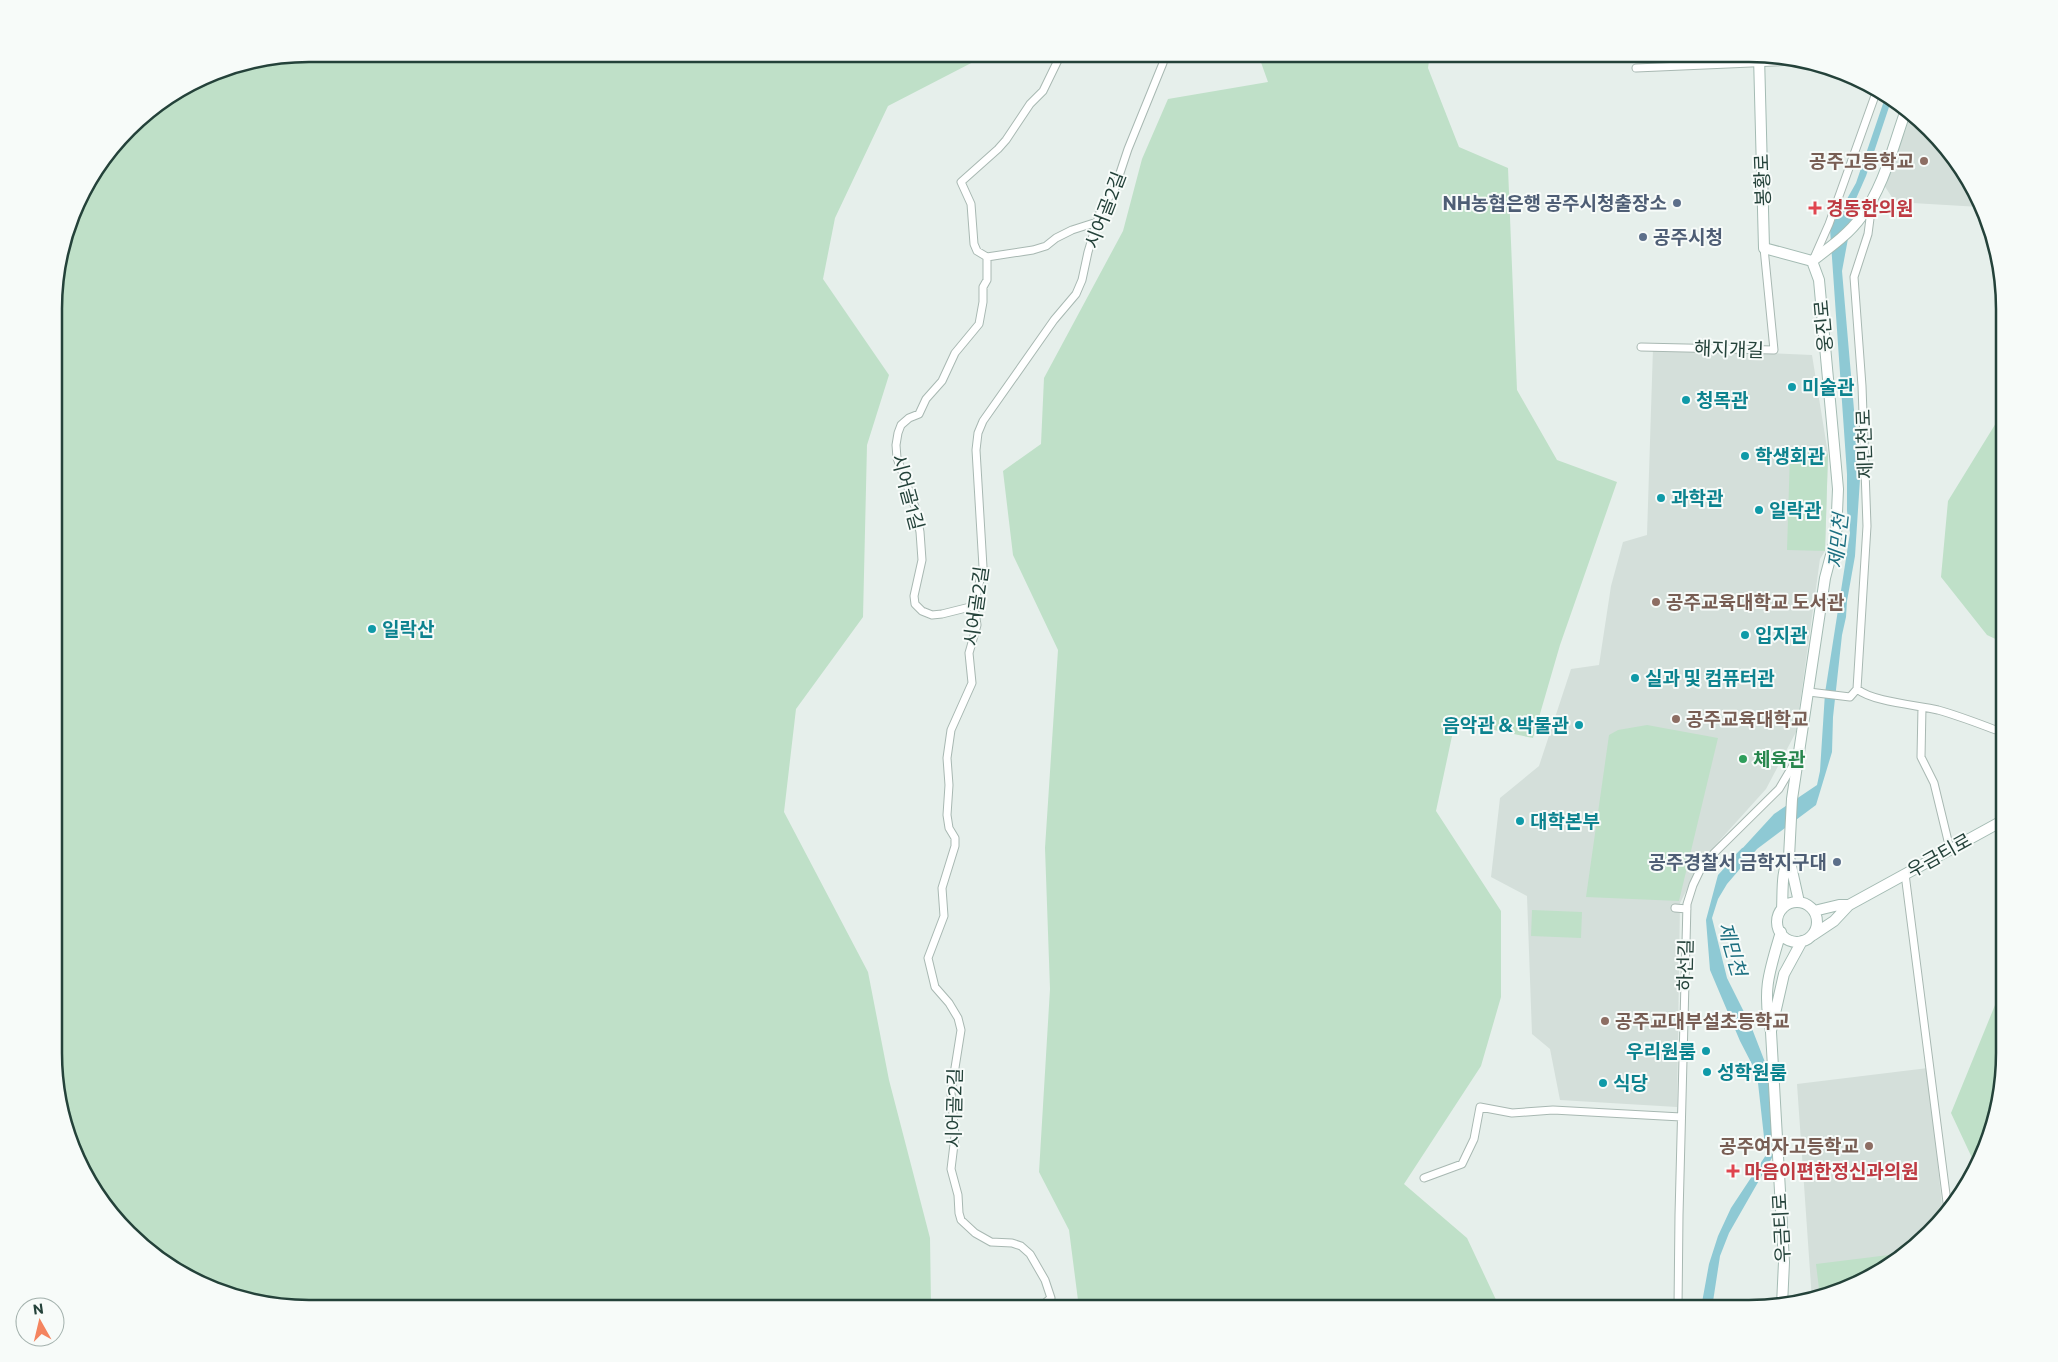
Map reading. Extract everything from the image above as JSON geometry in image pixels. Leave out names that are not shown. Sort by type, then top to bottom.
[{"type":"main road","name":"봉황로","points":[[1759,63],[1764,248]]},
{"type":"main road","points":[[1764,248],[1812,261],[1829,249],[1861,218],[1872,200],[1903,117]]},
{"type":"main road","name":"웅진로","points":[[1789,857],[1792,799],[1825,578],[1836,536],[1838,489],[1819,280],[1812,261]]},
{"type":"main road","name":"우금티로","points":[[1813,934],[1834,921],[1849,905],[1996,824]]},
{"type":"main road","points":[[1789,857],[1799,902]]},
{"type":"main road","points":[[1782,909],[1787,905],[1799,902],[1810,907],[1814,911],[1817,923],[1813,934],[1802,941],[1790,940],[1780,932],[1778,920],[1782,909],[1785,866],[1789,857]]},
{"type":"main road","name":"우금티로","points":[[1814,911],[1840,905],[1849,905]]},
{"type":"main road","name":"우금티로","points":[[1780,932],[1768,974],[1766,1012],[1770,1032],[1784,1262],[1782,1297]]},
{"type":"main road","name":"우금티로","points":[[1770,1032],[1784,974],[1802,941]]},
{"type":"street","points":[[1057,62],[1043,90],[1030,104],[1006,140],[961,182],[971,204],[974,244],[977,251],[987,257],[1033,250],[1046,246],[1056,238],[1072,230],[1098,222]]},
{"type":"street","name":"시어골2길","points":[[1049,1300],[1051,1298],[1045,1280],[1030,1254],[1021,1246],[1012,1243],[991,1242],[975,1233],[961,1220],[958,1213],[958,1195],[951,1169],[955,1136],[951,1093],[961,1030],[958,1018],[949,1003],[935,987],[928,956],[944,916],[942,888],[955,846],[947,815],[949,785],[947,758],[951,730],[972,683],[969,653],[977,625],[974,606],[983,567],[984,551],[976,450],[978,433],[983,421],[1024,362],[1054,320],[1076,294],[1082,280],[1088,252],[1102,209],[1115,188],[1128,149],[1163,62]]},
{"type":"street","points":[[1636,68],[1718,62]]},
{"type":"street","points":[[1812,261],[1832,216],[1874,97]]},
{"type":"street","name":"제민천로","points":[[1857,689],[1867,526],[1862,386],[1854,277],[1868,234],[1872,200]]},
{"type":"street","name":"해지개길","points":[[1641,347],[1774,350],[1764,248]]},
{"type":"street","name":"시어골1길","points":[[974,606],[932,615],[922,611],[915,604],[914,596],[922,560],[920,532],[915,507],[897,458],[896,445],[901,425],[909,418],[919,414],[926,399],[942,381],[955,353],[979,324],[983,302],[983,287],[987,280],[987,257]]},
{"type":"street","points":[[1809,692],[1850,698],[1857,689],[1870,696],[1938,710],[1996,730]]},
{"type":"street","points":[[1922,707],[1921,757],[1934,784],[1950,849]]},
{"type":"street","name":"하선길","points":[[1678,1300],[1687,909],[1693,885],[1703,864],[1779,789],[1800,753]]},
{"type":"street","points":[[1905,874],[1947,1200]]},
{"type":"street","points":[[1675,908],[1687,909]]},
{"type":"street","points":[[1424,1178],[1462,1164],[1474,1139],[1480,1107],[1512,1113],[1553,1110],[1681,1117]]},
{"type":"shaded area","name":"공주고등학교","points":[[1908,122],[1934,147],[1954,172],[1973,207],[1895,202],[1884,185]]},
{"type":"shaded area","name":"공주교육대학교","points":[[1653,348],[1812,355],[1828,454],[1825,551],[1820,559],[1796,732],[1766,789],[1702,860],[1680,903],[1677,1107],[1560,1100],[1550,1049],[1532,1034],[1527,896],[1491,877],[1500,798],[1539,766],[1571,669],[1599,665],[1611,586],[1623,542],[1647,535]]},
{"type":"shaded area","name":"공주여자고등학교","points":[[1928,1068],[1942,1205],[1923,1227],[1886,1258],[1843,1281],[1811,1291],[1797,1084]]},
{"type":"green space","points":[[310,62],[973,62],[888,106],[835,218],[823,279],[889,375],[867,445],[863,617],[796,709],[784,812],[868,972],[889,1080],[930,1238],[931,1300],[310,1300],[262,1295],[215,1281],[200,1274],[172,1258],[147,1238],[124,1215],[104,1190],[81,1147],[71,1116],[67,1100],[62,1052],[63,294],[67,262],[81,215],[104,172],[135,135],[172,104],[215,81],[246,71],[262,67]]},
{"type":"green space","points":[[1261,62],[1429,62],[1428,68],[1459,147],[1508,168],[1517,390],[1557,460],[1617,482],[1560,645],[1533,738],[1455,722],[1436,811],[1501,911],[1501,997],[1481,1066],[1404,1184],[1467,1238],[1496,1300],[1078,1300],[1069,1230],[1039,1172],[1050,989],[1045,848],[1058,650],[1013,555],[1003,471],[1041,444],[1044,378],[1123,231],[1142,159],[1168,99],[1268,82]]},
{"type":"green space","points":[[1996,423],[1996,639],[1987,635],[1941,577],[1948,501]]},
{"type":"green space","points":[[1790,453],[1828,454],[1825,551],[1787,550]]},
{"type":"green space","points":[[1647,725],[1718,738],[1679,901],[1586,897],[1609,735],[1618,730]]},
{"type":"green space","points":[[1532,910],[1582,912],[1581,938],[1531,936]]},
{"type":"green space","points":[[1996,1003],[1996,1052],[1991,1100],[1972,1158],[1951,1113]]},
{"type":"green space","points":[[1890,1255],[1858,1274],[1819,1289],[1816,1264]]},
{"type":"water","name":"제민천","points":[[1883,103],[1889,106],[1866,176],[1855,201],[1842,271],[1860,479],[1855,556],[1842,635],[1833,717],[1832,752],[1816,805],[1757,849],[1727,884],[1718,899],[1712,918],[1727,978],[1751,1026],[1768,1070],[1773,1156],[1729,1233],[1720,1256],[1713,1300],[1702,1300],[1709,1264],[1718,1236],[1731,1208],[1766,1155],[1757,1074],[1740,1041],[1710,970],[1706,920],[1718,875],[1774,814],[1817,785],[1820,771],[1825,693],[1850,533],[1847,511],[1847,474],[1830,229],[1856,183]]},
{"type":"waterway","name":"제민천","points":[[1729,863],[1743,849]]},
{"type":"place","name":"공주고등학교","points":[[1924,161]]},
{"type":"place","name":"NH농협은행 공주시청출장소","points":[[1677,203]]},
{"type":"place","name":"경동한의원","points":[[1815,208]]},
{"type":"place","name":"공주시청","points":[[1643,237]]},
{"type":"place","name":"미술관","points":[[1792,387]]},
{"type":"place","name":"청목관","points":[[1686,400]]},
{"type":"place","name":"학생회관","points":[[1745,456]]},
{"type":"place","name":"과학관","points":[[1661,498]]},
{"type":"place","name":"일락관","points":[[1759,510]]},
{"type":"place","name":"공주교육대학교 도서관","points":[[1656,602]]},
{"type":"place","name":"일락산","points":[[372,629]]},
{"type":"place","name":"입지관","points":[[1745,635]]},
{"type":"place","name":"실과 및 컴퓨터관","points":[[1635,678]]},
{"type":"place","name":"공주교육대학교","points":[[1676,719]]},
{"type":"place","name":"음악관 & 박물관","points":[[1579,725]]},
{"type":"place","name":"체육관","points":[[1743,759]]},
{"type":"place","name":"대학본부","points":[[1520,821]]},
{"type":"place","name":"공주경찰서 금학지구대","points":[[1837,862]]},
{"type":"place","name":"공주교대부설초등학교","points":[[1605,1021]]},
{"type":"place","name":"우리원룸","points":[[1706,1051]]},
{"type":"place","name":"성학원룸","points":[[1707,1072]]},
{"type":"place","name":"식당","points":[[1603,1083]]},
{"type":"place","name":"공주여자고등학교","points":[[1869,1146]]},
{"type":"place","name":"마음이편한정신과의원","points":[[1733,1171]]}]
